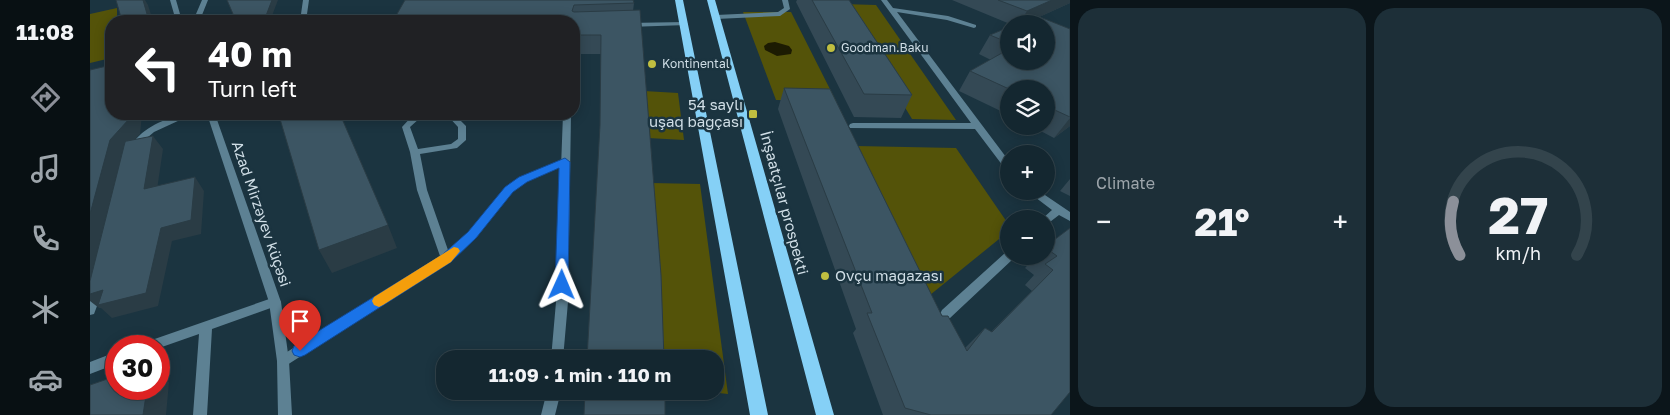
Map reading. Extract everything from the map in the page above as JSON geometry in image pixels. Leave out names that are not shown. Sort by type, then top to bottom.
[{"type":"main road","points":[[679,0],[759,415]]},
{"type":"main road","name":"İnşaatçılar prospekti","points":[[711,0],[825,415]]},
{"type":"street","points":[[173,0],[177,15]]},
{"type":"street","points":[[199,15],[205,0]]},
{"type":"street","points":[[304,15],[306,0]]},
{"type":"street","points":[[716,17],[780,14],[787,8],[785,0]]},
{"type":"street","points":[[884,0],[1000,156]]},
{"type":"street","points":[[893,10],[948,18],[974,26]]},
{"type":"street","points":[[622,25],[685,24]]},
{"type":"street","points":[[129,155],[135,144],[145,135],[171,120]]},
{"type":"street","name":"Azad Mirzəyev küçəsi","points":[[213,120],[275,302],[283,361],[284,415]]},
{"type":"street","points":[[413,120],[406,127],[415,152],[422,190],[446,258]]},
{"type":"street","points":[[415,152],[454,146],[462,140],[462,126],[459,120]]},
{"type":"street","points":[[558,350],[562,302],[567,120]]},
{"type":"street","points":[[852,126],[978,126]]},
{"type":"street","points":[[283,361],[446,258],[472,235],[509,190],[523,180],[565,162]]},
{"type":"street","points":[[1044,200],[1070,217]]},
{"type":"street","points":[[1055,213],[1058,210]]},
{"type":"street","points":[[946,314],[1000,264]]},
{"type":"street","points":[[90,310],[100,280]]},
{"type":"street","points":[[170,339],[275,302]]},
{"type":"street","points":[[200,415],[206,327]]},
{"type":"street","points":[[90,368],[105,362]]},
{"type":"street","points":[[548,415],[552,400]]},
{"type":"shaded area","points":[[842,4],[876,5],[956,120],[912,119]]},
{"type":"shaded area","points":[[117,8],[117,15],[105,15],[105,59],[90,63],[90,14]]},
{"type":"shaded area","points":[[743,12],[791,12],[836,101],[776,100]]},
{"type":"shaded area","points":[[775,42],[789,46],[792,50],[791,54],[777,56],[765,50],[764,46]]},
{"type":"shaded area","points":[[644,91],[678,93],[684,140],[648,138]]},
{"type":"shaded area","points":[[856,146],[956,148],[1000,212],[1000,238],[930,295]]},
{"type":"shaded area","points":[[651,183],[700,184],[722,350],[659,350]]},
{"type":"shaded area","points":[[724,364],[728,394],[724,394]]},
{"type":"building","points":[[116,0],[143,0],[147,15],[120,15]]},
{"type":"building","points":[[227,0],[272,0],[266,15],[233,15]]},
{"type":"building","points":[[405,0],[633,0],[634,3],[574,5],[572,11],[640,10],[661,275],[664,350],[588,350],[600,125],[601,35],[580,35],[580,15],[396,15]]},
{"type":"building","points":[[812,0],[849,0],[912,95],[864,94]]},
{"type":"building","points":[[998,0],[1052,0],[1027,11]]},
{"type":"building","points":[[1055,23],[1070,29],[1070,117],[1055,110],[1055,80],[1000,80],[1000,85],[970,71],[1000,54],[1000,70],[1055,70]]},
{"type":"building","points":[[1000,31],[1000,39],[990,35]]},
{"type":"building","points":[[105,66],[105,120],[128,120],[110,140],[90,214],[90,70]]},
{"type":"building","points":[[784,88],[830,89],[942,316],[948,316],[967,351],[985,328],[992,332],[1053,270],[1046,265],[1055,265],[1055,257],[1057,256],[1055,255],[1055,239],[1070,228],[1070,392],[1051,415],[931,415],[905,408],[867,313],[872,313]]},
{"type":"building","points":[[280,120],[343,120],[388,225],[319,250]]},
{"type":"building","points":[[153,136],[144,189],[195,177],[191,220],[161,228],[146,293],[98,305],[103,290],[90,294],[90,281],[125,142]]},
{"type":"building","points":[[105,380],[105,400],[145,400],[143,415],[90,415],[90,385]]},
{"type":"building","points":[[585,400],[665,400],[665,415],[584,415]]},
{"type":"slow traffic","points":[[379,301],[454,251]]},
{"type":"place","name":"Goodman.Baku","points":[[831,48]]},
{"type":"place","name":"Kontinental","points":[[652,64]]},
{"type":"place","name":"54 saylı uşaq bağçası","points":[[753,114]]},
{"type":"place","name":"Ovçu mağazası","points":[[825,276]]},
{"type":"route","points":[[300,351],[446,258],[472,235],[509,190],[523,180],[565,162],[562,285]]}]
